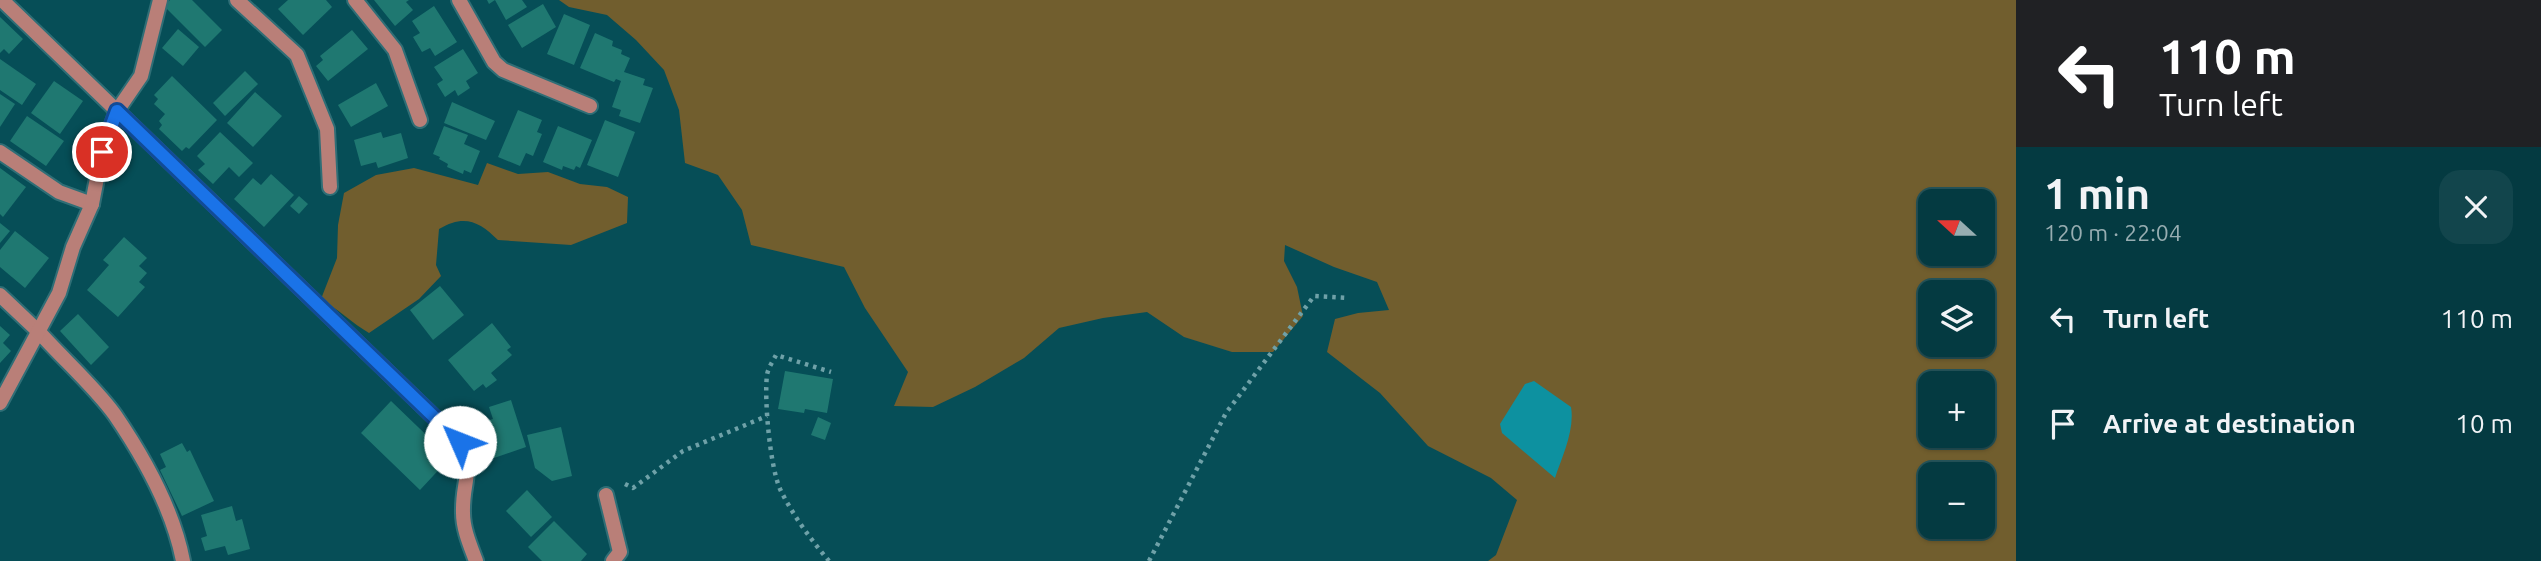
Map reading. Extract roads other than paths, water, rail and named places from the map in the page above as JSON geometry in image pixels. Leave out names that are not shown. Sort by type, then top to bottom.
[{"type":"street","points":[[2,0],[460,442],[467,458],[468,472],[463,513],[475,561]]},
{"type":"street","points":[[0,403],[59,293],[73,247],[92,204],[102,152],[117,111],[141,76],[160,0]]},
{"type":"street","points":[[237,0],[297,55],[327,129],[330,187]]},
{"type":"street","points":[[355,0],[395,50],[420,120]]},
{"type":"street","points":[[458,0],[494,62],[503,70],[590,106]]},
{"type":"street","points":[[0,152],[58,192],[92,204]]},
{"type":"street","points":[[0,295],[114,414],[149,470],[174,523],[183,561]]},
{"type":"street","points":[[606,495],[620,552],[612,561]]},
{"type":"water","points":[[1534,381],[1571,407],[1570,434],[1555,478],[1502,433],[1500,424],[1525,384]]}]
